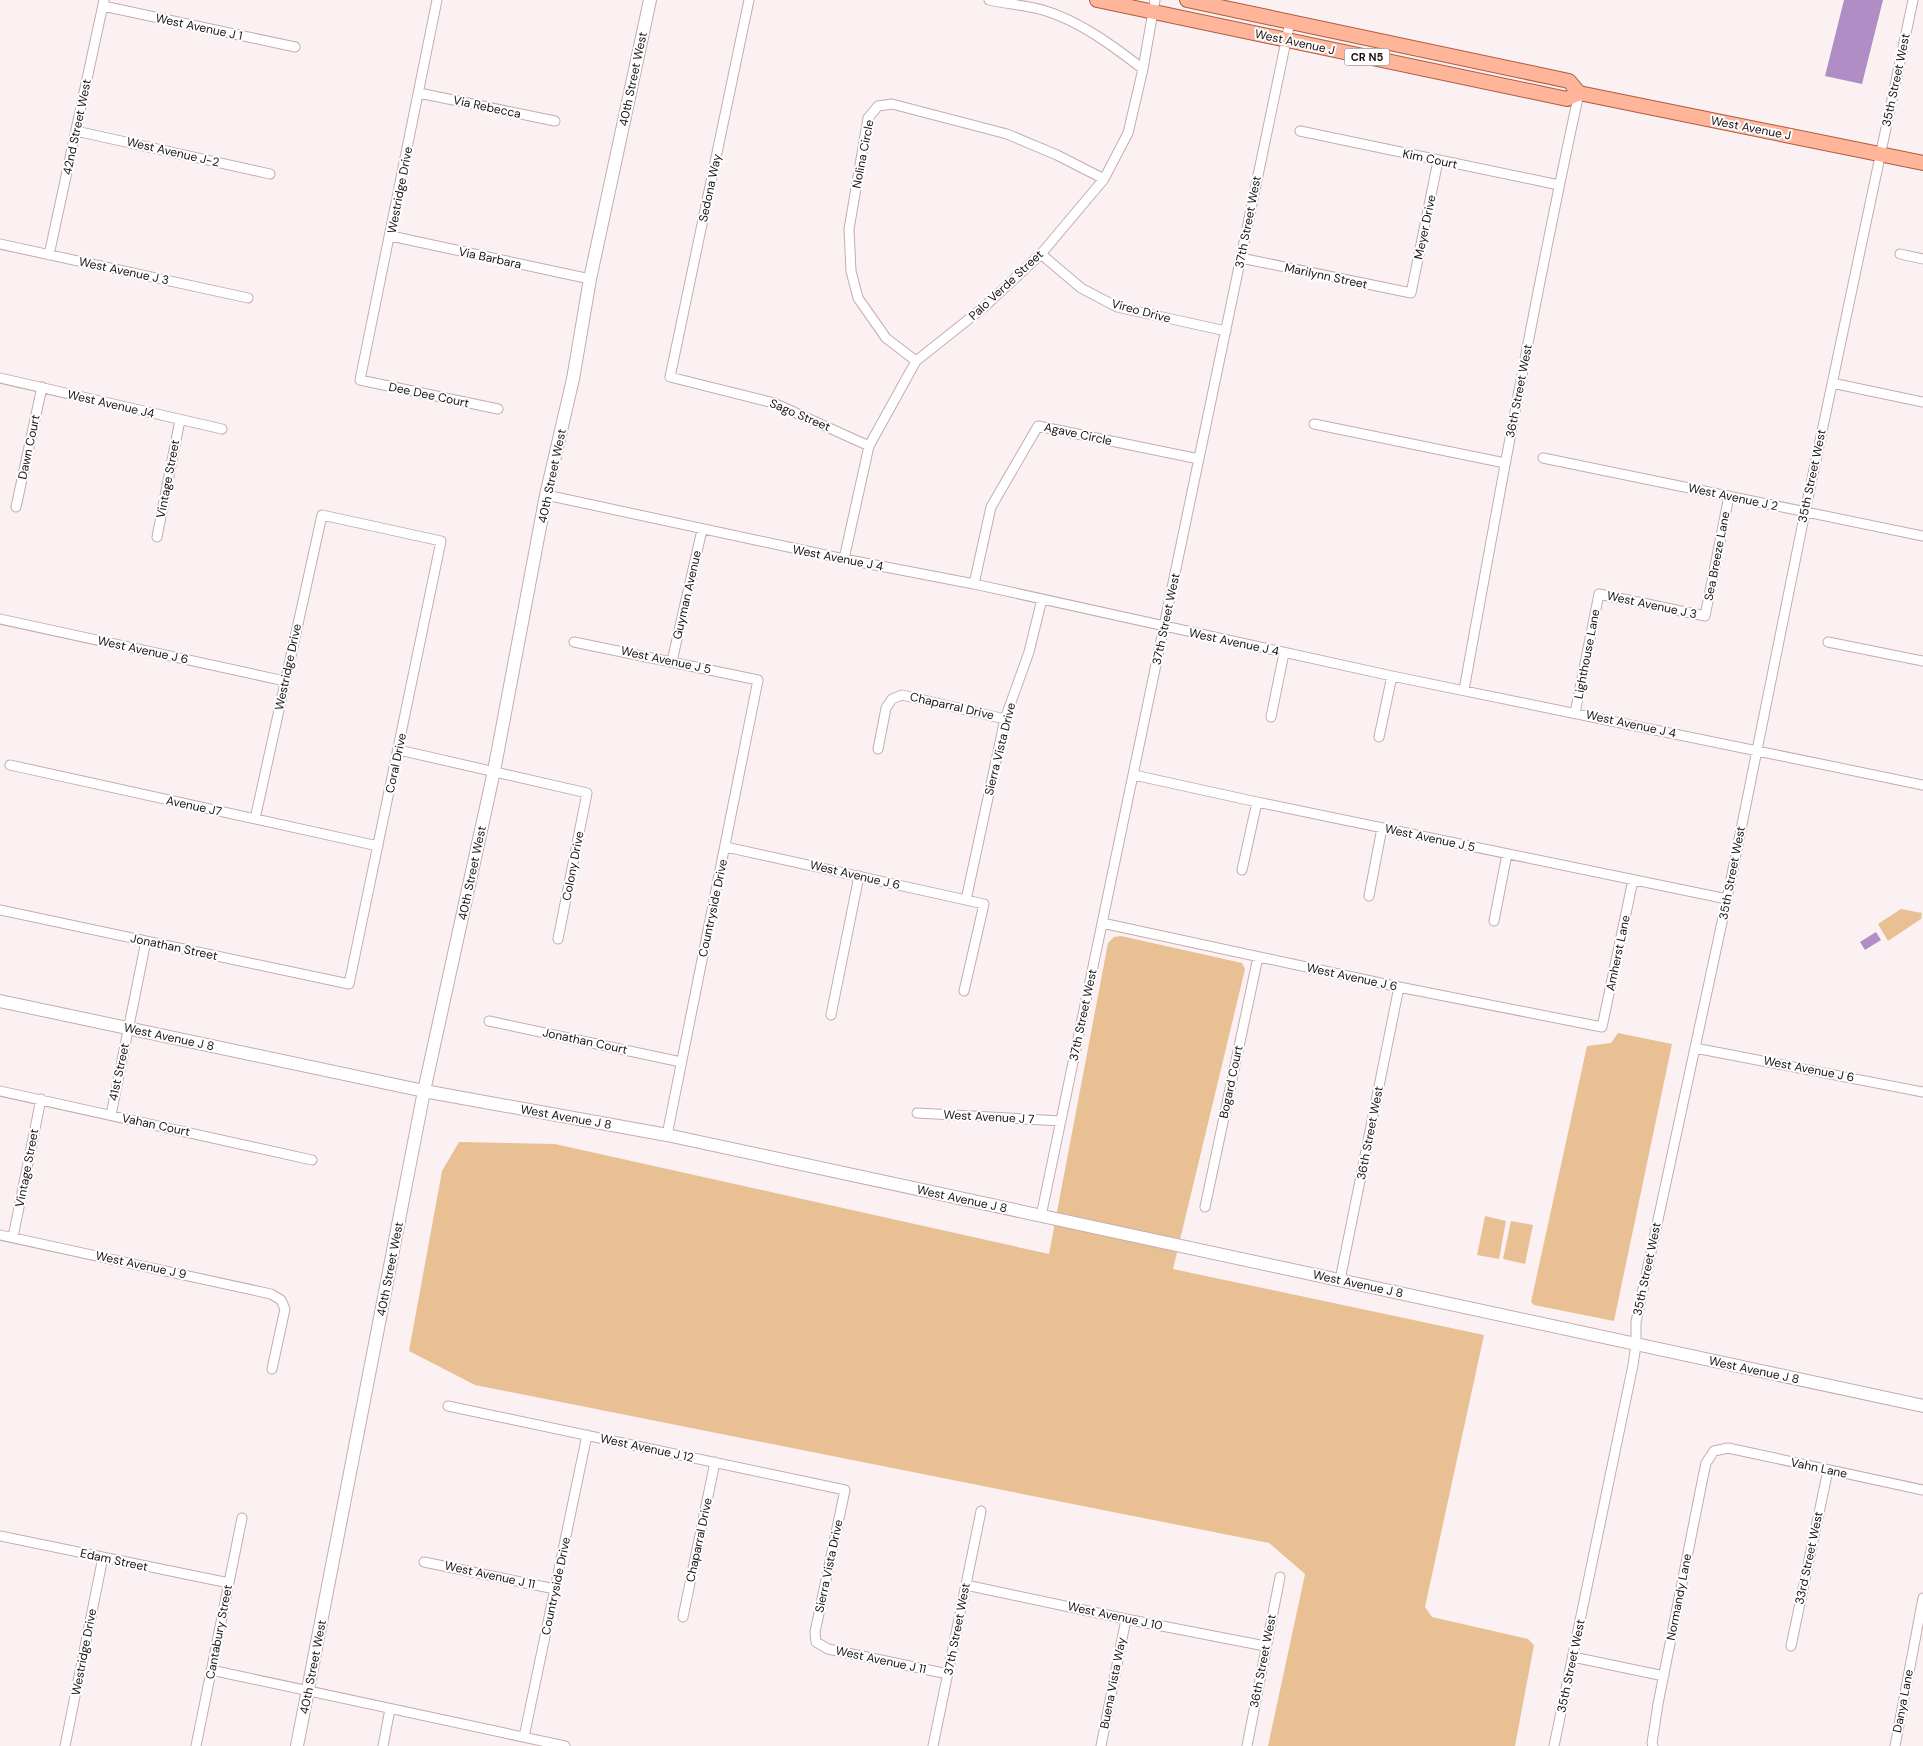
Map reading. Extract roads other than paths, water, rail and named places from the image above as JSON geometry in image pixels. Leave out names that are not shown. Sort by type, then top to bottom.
[{"type":"main road","name":"West Avenue J","points":[[1097,0],[1154,6],[1286,40],[1567,99],[1579,93],[1923,163]]},
{"type":"main road","name":"West Avenue J","points":[[1187,0],[1569,81],[1579,93]]},
{"type":"street","name":"Westridge Drive","points":[[360,380],[391,236],[437,0]]},
{"type":"street","name":"40th Street West","points":[[297,1746],[424,1091],[494,771],[546,495],[573,380],[590,279],[650,0]]},
{"type":"street","name":"Sedona Way","points":[[670,377],[749,0]]},
{"type":"street","points":[[989,0],[1043,10],[1073,22],[1098,36],[1144,69]]},
{"type":"street","name":"35th Street West","points":[[1554,1746],[1636,1345],[1636,1322],[1727,900],[1805,512],[1913,0]]},
{"type":"street","name":"West Avenue J 1","points":[[103,3],[295,47]]},
{"type":"street","name":"42nd Street West","points":[[48,255],[103,3]]},
{"type":"street","name":"Palo Verde Street","points":[[844,559],[869,446],[916,361],[984,307],[1041,254],[1104,179],[1128,133],[1144,69],[1154,6]]},
{"type":"street","name":"37th Street West","points":[[1042,1216],[1290,22]]},
{"type":"street","name":"Via Rebecca","points":[[419,93],[555,121]]},
{"type":"street","name":"36th Street West","points":[[1464,690],[1505,463],[1579,93]]},
{"type":"street","name":"Nolina Circle","points":[[916,361],[886,338],[858,298],[851,271],[849,229],[868,118],[878,106],[892,104],[1007,134],[1057,155],[1104,179]]},
{"type":"street","name":"West Avenue J-2","points":[[76,130],[270,174]]},
{"type":"street","name":"Kim Court","points":[[1300,131],[1559,186]]},
{"type":"street","name":"Meyer Drive","points":[[1411,293],[1438,161]]},
{"type":"street","name":"Via Barbara","points":[[391,236],[590,279]]},
{"type":"street","name":"West Avenue J 3","points":[[0,244],[248,298]]},
{"type":"street","name":"Vireo Drive","points":[[1041,254],[1081,288],[1117,307],[1226,331]]},
{"type":"street","points":[[1900,254],[1923,259]]},
{"type":"street","name":"Marilynn Street","points":[[1241,258],[1411,293]]},
{"type":"street","name":"Sago Street","points":[[670,377],[774,403],[869,446]]},
{"type":"street","name":"West Avenue J4","points":[[0,378],[222,429]]},
{"type":"street","name":"Dee Dee Court","points":[[360,380],[498,409]]},
{"type":"street","points":[[1832,383],[1923,402]]},
{"type":"street","name":"Dawn Court","points":[[16,507],[42,387]]},
{"type":"street","name":"Vintage Street","points":[[156,538],[180,420]]},
{"type":"street","points":[[1314,424],[1505,463]]},
{"type":"street","name":"Agave Circle","points":[[974,584],[990,507],[1038,426],[1199,459]]},
{"type":"street","name":"West Avenue J 2","points":[[1543,458],[1923,536]]},
{"type":"street","name":"West Avenue J 4","points":[[546,495],[702,530],[974,584],[1392,676],[1923,784]]},
{"type":"street","name":"Sea Breeze Lane","points":[[1705,616],[1729,496]]},
{"type":"street","name":"Westridge Drive","points":[[255,819],[322,515]]},
{"type":"street","name":"Coral Drive","points":[[322,515],[442,541],[349,984]]},
{"type":"street","name":"Guyman Avenue","points":[[672,661],[702,530]]},
{"type":"street","name":"West Avenue J 3","points":[[1599,594],[1705,616]]},
{"type":"street","name":"Lighthouse Lane","points":[[1575,713],[1599,594]]},
{"type":"street","name":"Sierra Vista Drive","points":[[966,900],[1005,719],[1029,652],[1042,599]]},
{"type":"street","name":"West Avenue J 6","points":[[0,619],[285,680]]},
{"type":"street","name":"West Avenue J 5","points":[[574,642],[758,680]]},
{"type":"street","points":[[1828,642],[1923,661]]},
{"type":"street","points":[[1271,717],[1284,653]]},
{"type":"street","points":[[1379,737],[1392,676]]},
{"type":"street","name":"Countryside Drive","points":[[667,1136],[758,680]]},
{"type":"street","name":"Chaparral Drive","points":[[878,750],[886,708],[892,698],[902,695],[1005,719]]},
{"type":"street","points":[[399,750],[494,771]]},
{"type":"street","name":"Avenue J7","points":[[10,766],[378,846]]},
{"type":"street","name":"Colony Drive","points":[[494,771],[588,793],[558,939]]},
{"type":"street","name":"West Avenue J 5","points":[[1134,775],[1727,900]]},
{"type":"street","points":[[1242,870],[1257,802]]},
{"type":"street","points":[[1369,896],[1382,828]]},
{"type":"street","name":"West Avenue J 6","points":[[726,847],[984,904],[964,991]]},
{"type":"street","points":[[1494,922],[1507,854]]},
{"type":"street","points":[[831,1015],[859,876]]},
{"type":"street","name":"Amherst Lane","points":[[1602,1027],[1633,880]]},
{"type":"street","name":"Jonathan Street","points":[[0,910],[349,984]]},
{"type":"street","name":"West Avenue J 6","points":[[1102,923],[1258,957],[1602,1027]]},
{"type":"street","name":"41st Street","points":[[110,1115],[146,941]]},
{"type":"street","name":"Bogard Court","points":[[1205,1207],[1258,957]]},
{"type":"street","name":"36th Street West","points":[[1340,1280],[1399,986]]},
{"type":"street","name":"West Avenue J 8","points":[[0,1001],[424,1091],[667,1136],[1923,1406]]},
{"type":"street","name":"Jonathan Court","points":[[489,1021],[681,1062]]},
{"type":"street","name":"West Avenue J 6","points":[[1695,1048],[1923,1092]]},
{"type":"street","name":"Vahan Court","points":[[0,1091],[312,1160]]},
{"type":"street","name":"Vintage Street","points":[[13,1237],[41,1100]]},
{"type":"street","name":"West Avenue J 7","points":[[917,1113],[1061,1120]]},
{"type":"street","name":"West Avenue J 9","points":[[0,1234],[271,1294],[281,1300],[285,1308],[272,1369]]},
{"type":"street","name":"West Avenue J 12","points":[[448,1406],[845,1490]]},
{"type":"street","name":"Countryside Drive","points":[[524,1737],[587,1435]]},
{"type":"street","name":"Vahn Lane","points":[[1714,1451],[1728,1448],[1923,1490]]},
{"type":"street","name":"Normandy Lane","points":[[1653,1746],[1664,1676],[1706,1462],[1714,1451]]},
{"type":"street","name":"Chaparral Drive","points":[[683,1618],[715,1462]]},
{"type":"street","name":"33rd Street West","points":[[1791,1646],[1828,1470]]},
{"type":"street","name":"Sierra Vista Drive","points":[[816,1642],[815,1632],[845,1490]]},
{"type":"street","name":"37th Street West","points":[[933,1746],[981,1511]]},
{"type":"street","name":"Cantabury Street","points":[[196,1746],[242,1518]]},
{"type":"street","name":"Edam Street","points":[[0,1536],[228,1583]]},
{"type":"street","name":"Westridge Drive","points":[[65,1746],[103,1557]]},
{"type":"street","name":"West Avenue J 11","points":[[424,1562],[555,1589]]},
{"type":"street","name":"36th Street West","points":[[1246,1746],[1280,1577]]},
{"type":"street","name":"West Avenue J 10","points":[[966,1585],[1265,1646]]},
{"type":"street","name":"Danya Lane","points":[[1895,1746],[1923,1598]]},
{"type":"street","name":"Buena Vista Way","points":[[1101,1746],[1126,1619]]},
{"type":"street","name":"West Avenue J 11","points":[[816,1642],[828,1649],[948,1674]]},
{"type":"street","points":[[1573,1657],[1664,1676]]},
{"type":"street","points":[[211,1670],[565,1746]]},
{"type":"street","points":[[383,1746],[390,1709]]}]
